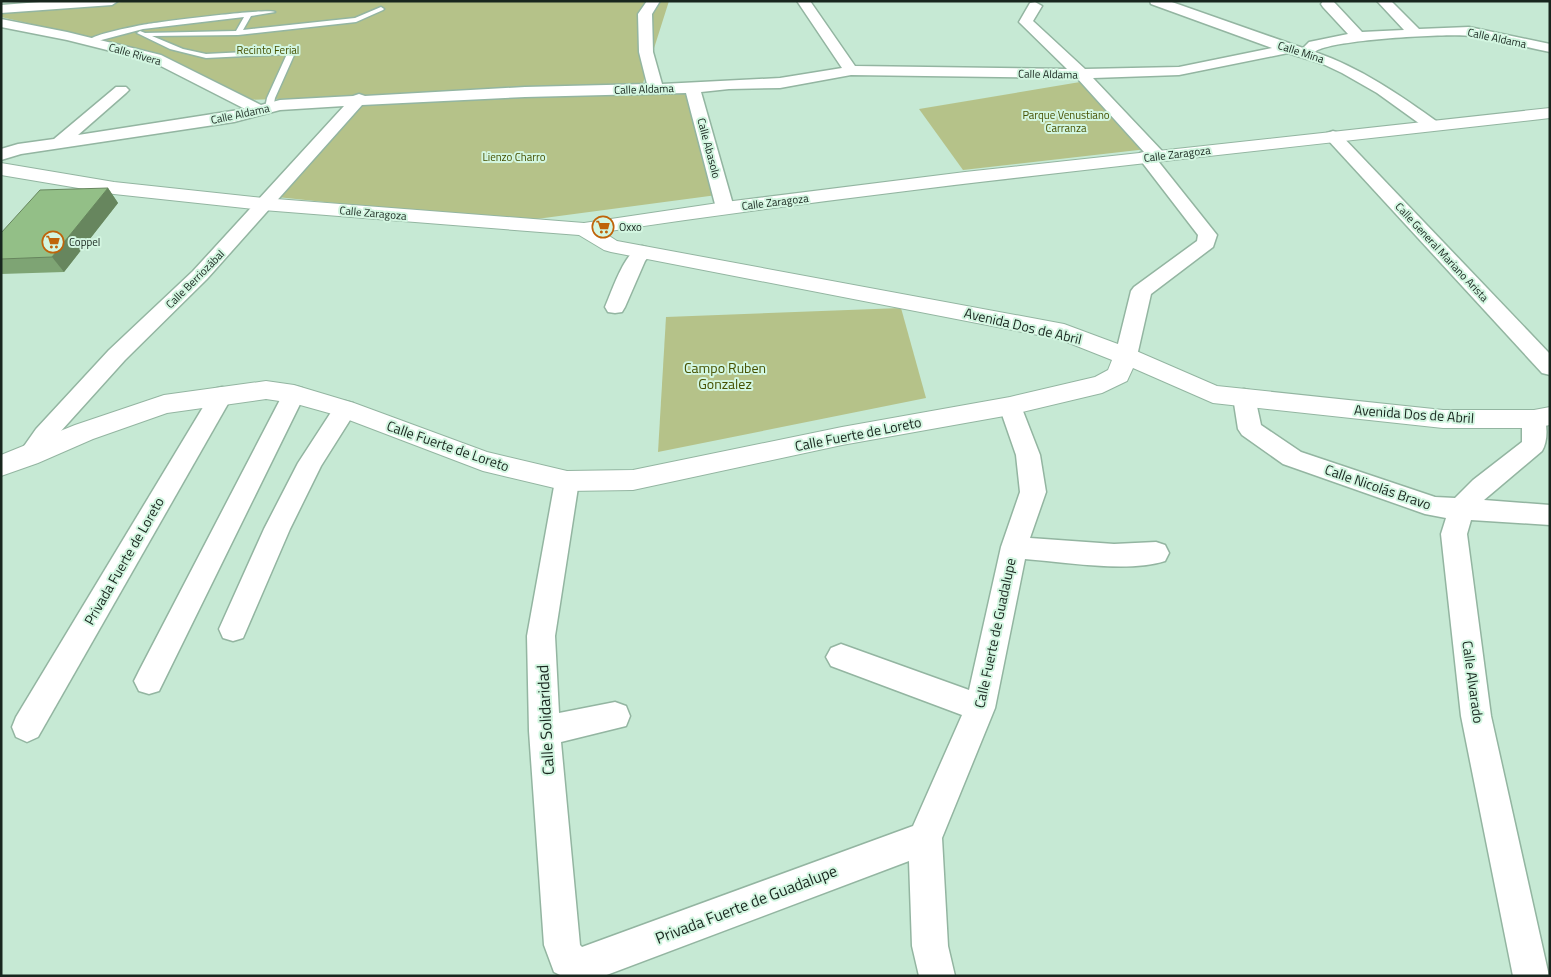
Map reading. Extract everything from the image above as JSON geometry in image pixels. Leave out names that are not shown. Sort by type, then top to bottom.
[{"type":"street","points":[[1,9],[112,1]]},
{"type":"street","points":[[654,1],[646,14],[646,52],[656,89]]},
{"type":"street","points":[[804,1],[851,71]]},
{"type":"street","name":"Calle Mina","points":[[1156,1],[1288,49],[1307,52],[1369,80],[1433,126]]},
{"type":"street","points":[[1176,9],[1200,1]]},
{"type":"street","points":[[1383,1],[1415,33]]},
{"type":"street","points":[[1328,4],[1358,36]]},
{"type":"street","points":[[1035,6],[1026,22],[1081,74],[1152,157],[1208,235],[1206,243],[1141,291],[1126,356]]},
{"type":"street","name":"Calle Rivera","points":[[1,23],[90,41],[156,58],[264,109]]},
{"type":"street","name":"Calle Aldama","points":[[1307,52],[1314,45],[1358,36],[1475,32],[1532,46],[1550,48]]},
{"type":"street","name":"Calle Aldama","points":[[1,155],[18,149],[234,117],[280,105],[359,100],[780,83],[851,71],[1081,74],[1179,71],[1288,49]]},
{"type":"street","name":"Calle Abasolo","points":[[692,88],[725,208]]},
{"type":"street","points":[[59,143],[121,90]]},
{"type":"street","name":"Calle Berriozábal","points":[[29,456],[44,435],[110,363],[200,275],[359,100]]},
{"type":"street","name":"Calle Zaragoza","points":[[1,169],[114,188],[263,204],[584,229],[725,208],[966,178],[1550,113]]},
{"type":"street","name":"Calle General Mariano Arista","points":[[1333,136],[1550,368]]},
{"type":"street","name":"Avenida Dos de Abril","points":[[584,229],[611,246],[1064,332],[1126,356],[1213,394],[1443,419],[1542,417]]},
{"type":"street","points":[[616,306],[636,260],[642,252]]},
{"type":"street","name":"Calle Fuerte de Loreto","points":[[1,466],[84,432],[164,404],[266,390],[294,394],[345,409],[484,461],[567,481],[633,480],[842,436],[1010,406],[1102,384],[1118,375],[1126,356]]},
{"type":"street","points":[[149,681],[294,394]]},
{"type":"street","name":"Privada Fuerte de Loreto","points":[[27,727],[222,395]]},
{"type":"street","name":"Calle Nicolás Bravo","points":[[1244,397],[1250,429],[1292,458],[1434,507],[1550,515]]},
{"type":"street","name":"Calle Fuerte de Guadalupe","points":[[937,976],[930,946],[925,838],[980,708],[1014,547],[1033,492],[1028,455],[1010,406]]},
{"type":"street","points":[[232,629],[277,528],[310,463],[345,409]]},
{"type":"street","name":"Calle Alvarado","points":[[1531,976],[1476,716],[1454,534],[1461,508],[1482,487],[1534,445],[1542,417]]},
{"type":"street","name":"Calle Solidaridad","points":[[567,481],[541,636],[544,731],[562,945],[567,959]]},
{"type":"street","points":[[1014,547],[1114,555],[1156,553]]},
{"type":"street","points":[[840,657],[980,708]]},
{"type":"street","points":[[544,731],[615,716]]},
{"type":"street","name":"Privada Fuerte de Guadalupe","points":[[567,959],[581,966],[925,838]]},
{"type":"lane","points":[[123,31],[164,35],[238,33],[356,20],[381,9]]},
{"type":"lane","points":[[90,41],[123,31],[272,12]]},
{"type":"lane","points":[[238,33],[249,14]]},
{"type":"lane","points":[[140,33],[176,49],[206,56],[291,53],[271,98],[264,109]]},
{"type":"green space","points":[[133,1],[669,1],[643,83],[451,93],[685,91],[717,195],[514,222],[277,197],[356,98],[397,95],[243,100],[157,53],[1,17],[1,13]]},
{"type":"green space","name":"Parque Venustiano Carranza","points":[[1086,81],[1147,149],[963,170],[919,109]]},
{"type":"green space","name":"Campo Ruben Gonzalez","points":[[901,308],[926,398],[658,452],[666,317]]},
{"type":"building","points":[[108,188],[52,257],[1,259],[1,233],[40,190]]},
{"type":"place","name":"Oxxo","points":[[603,227]]},
{"type":"place","name":"Coppel","points":[[53,242]]},
{"type":"park label","name":"Recinto Ferial","points":[[268,50]]},
{"type":"park label","name":"Lienzo Charro","points":[[514,157]]}]
